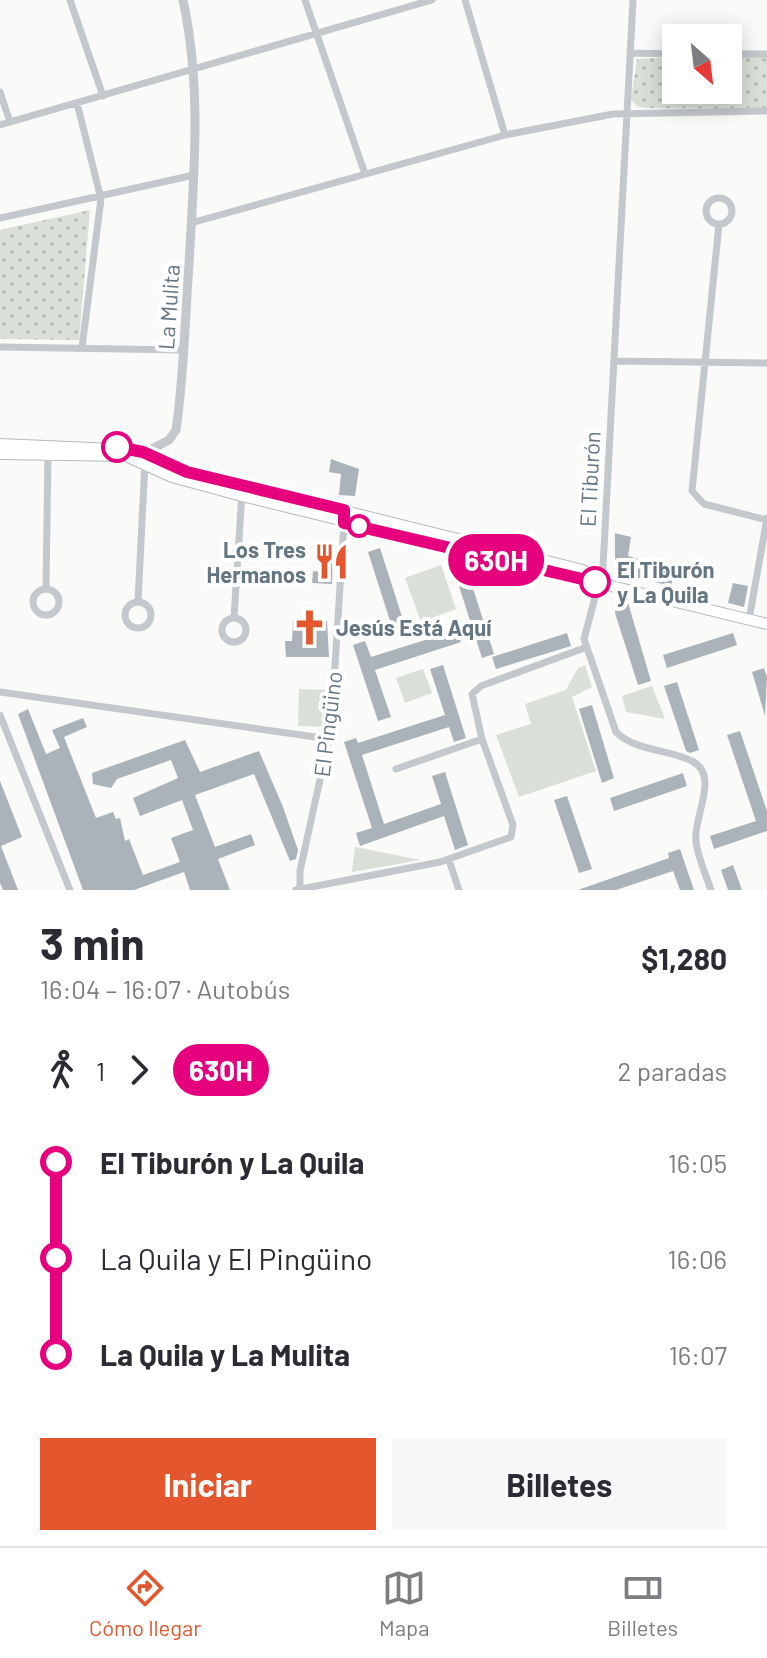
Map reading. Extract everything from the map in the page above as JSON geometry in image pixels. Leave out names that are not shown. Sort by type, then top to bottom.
[{"type":"main road","points":[[0,444],[146,458],[172,477],[344,510],[583,570],[600,582]]},
{"type":"main road","points":[[0,454],[48,450]]},
{"type":"main road","points":[[242,491],[344,523],[767,624]]},
{"type":"main road","name":"El Pingüino","points":[[344,510],[344,523]]},
{"type":"street","points":[[70,0],[103,96]]},
{"type":"street","name":"La Mulita","points":[[146,458],[169,440],[176,430],[183,350],[194,175],[195,69],[183,0]]},
{"type":"street","points":[[305,0],[365,174]]},
{"type":"street","points":[[0,125],[317,35],[407,4],[432,0]]},
{"type":"street","points":[[465,0],[505,135]]},
{"type":"street","name":"El Tiburón","points":[[633,0],[600,582],[584,634],[616,732],[628,742],[691,760],[701,768],[705,787],[695,838],[711,890]]},
{"type":"street","points":[[630,53],[662,54]]},
{"type":"street","points":[[742,54],[767,54]]},
{"type":"street","points":[[0,92],[10,122]]},
{"type":"street","points":[[77,103],[100,195],[82,347]]},
{"type":"street","points":[[191,223],[505,135],[627,112],[767,111]]},
{"type":"street","points":[[0,218],[194,175]]},
{"type":"street","points":[[719,224],[694,498],[704,504],[767,519],[749,620]]},
{"type":"street","points":[[0,347],[183,350]]},
{"type":"street","points":[[614,361],[767,363]]},
{"type":"street","points":[[46,589],[48,450]]},
{"type":"street","points":[[138,602],[146,458]]},
{"type":"street","points":[[234,618],[242,491]]},
{"type":"street","name":"El Pingüino","points":[[298,889],[329,739],[344,523]]},
{"type":"street","points":[[298,889],[449,860],[506,839],[514,832],[471,699],[475,690],[587,647]]},
{"type":"street","points":[[0,692],[329,739]]},
{"type":"street","points":[[0,715],[70,890]]},
{"type":"street","points":[[396,769],[482,739]]},
{"type":"street","points":[[449,860],[459,890]]},
{"type":"shaded area","points":[[742,56],[767,56],[767,109],[636,106],[631,99],[637,59],[662,58],[662,104],[742,104]]},
{"type":"shaded area","points":[[90,210],[79,340],[0,339],[0,230]]},
{"type":"shaded area","points":[[441,565],[456,609],[421,622],[405,578]]},
{"type":"shaded area","points":[[585,665],[592,687],[572,697],[596,771],[519,797],[496,735],[531,724],[525,704],[566,690],[578,668]]},
{"type":"shaded area","points":[[423,669],[432,693],[405,703],[396,678]]},
{"type":"shaded area","points":[[652,686],[665,719],[626,712],[622,696]]},
{"type":"shaded area","points":[[299,689],[331,690],[330,727],[298,726]]},
{"type":"shaded area","points":[[355,847],[421,860],[352,872]]},
{"type":"building","points":[[331,459],[359,469],[355,496],[339,495],[341,474],[329,472]]},
{"type":"building","points":[[615,533],[631,537],[628,556],[676,569],[671,586],[615,572]]},
{"type":"building","points":[[380,548],[404,623],[392,627],[368,552]]},
{"type":"building","points":[[322,551],[333,551],[332,584],[312,583],[313,571],[321,572]]},
{"type":"building","points":[[470,579],[494,654],[482,658],[458,583]]},
{"type":"building","points":[[733,583],[748,586],[744,607],[728,603]]},
{"type":"building","points":[[618,597],[627,599],[651,681],[638,685],[615,613]]},
{"type":"building","points":[[293,620],[327,621],[329,657],[286,657],[285,641],[292,641]]},
{"type":"building","points":[[457,630],[461,642],[375,670],[391,717],[378,721],[353,645],[365,641],[371,657]]},
{"type":"building","points":[[567,633],[571,646],[496,669],[492,657]]},
{"type":"building","points":[[733,633],[737,645],[667,668],[663,655]]},
{"type":"building","points":[[443,665],[466,738],[454,742],[449,727],[362,755],[384,824],[441,804],[432,776],[445,772],[468,845],[455,850],[444,816],[360,846],[356,833],[372,828],[344,742],[356,738],[358,743],[445,715],[430,669]]},
{"type":"building","points":[[764,668],[767,677],[765,716],[752,672]]},
{"type":"building","points":[[677,682],[699,750],[690,753],[686,751],[664,686]]},
{"type":"building","points":[[592,705],[614,778],[602,783],[579,709]]},
{"type":"building","points":[[28,709],[46,754],[60,748],[52,730],[83,718],[87,727],[64,737],[96,818],[113,812],[116,819],[120,818],[125,841],[129,839],[143,875],[180,862],[171,838],[193,830],[182,800],[140,816],[133,798],[178,778],[171,760],[117,779],[111,788],[93,784],[92,773],[185,740],[200,772],[259,751],[298,850],[296,859],[290,861],[254,774],[195,795],[215,847],[251,834],[255,845],[218,859],[230,890],[190,890],[184,872],[134,890],[83,890],[18,714]]},
{"type":"building","points":[[740,731],[767,811],[767,831],[714,849],[710,836],[756,821],[727,735]]},
{"type":"building","points":[[683,773],[687,786],[614,811],[610,798]]},
{"type":"building","points":[[0,781],[22,837],[1,846],[18,890],[3,890],[0,883]]},
{"type":"building","points":[[567,796],[592,869],[579,873],[554,800]]},
{"type":"building","points":[[680,849],[694,890],[680,890],[673,871],[616,890],[578,890],[669,858],[668,853]]},
{"type":"building","points":[[733,865],[742,890],[728,890],[721,870]]},
{"type":"bus line","name":"630H","points":[[117,447],[143,452],[187,472],[344,510],[344,523],[580,581],[595,582]]},
{"type":"place","name":"Los Tres Hermanos","points":[[332,562]]},
{"type":"place","name":"El Tiburón y La Quila","points":[[595,582]]},
{"type":"place","name":"Jesús Está Aquí","points":[[310,627]]}]
